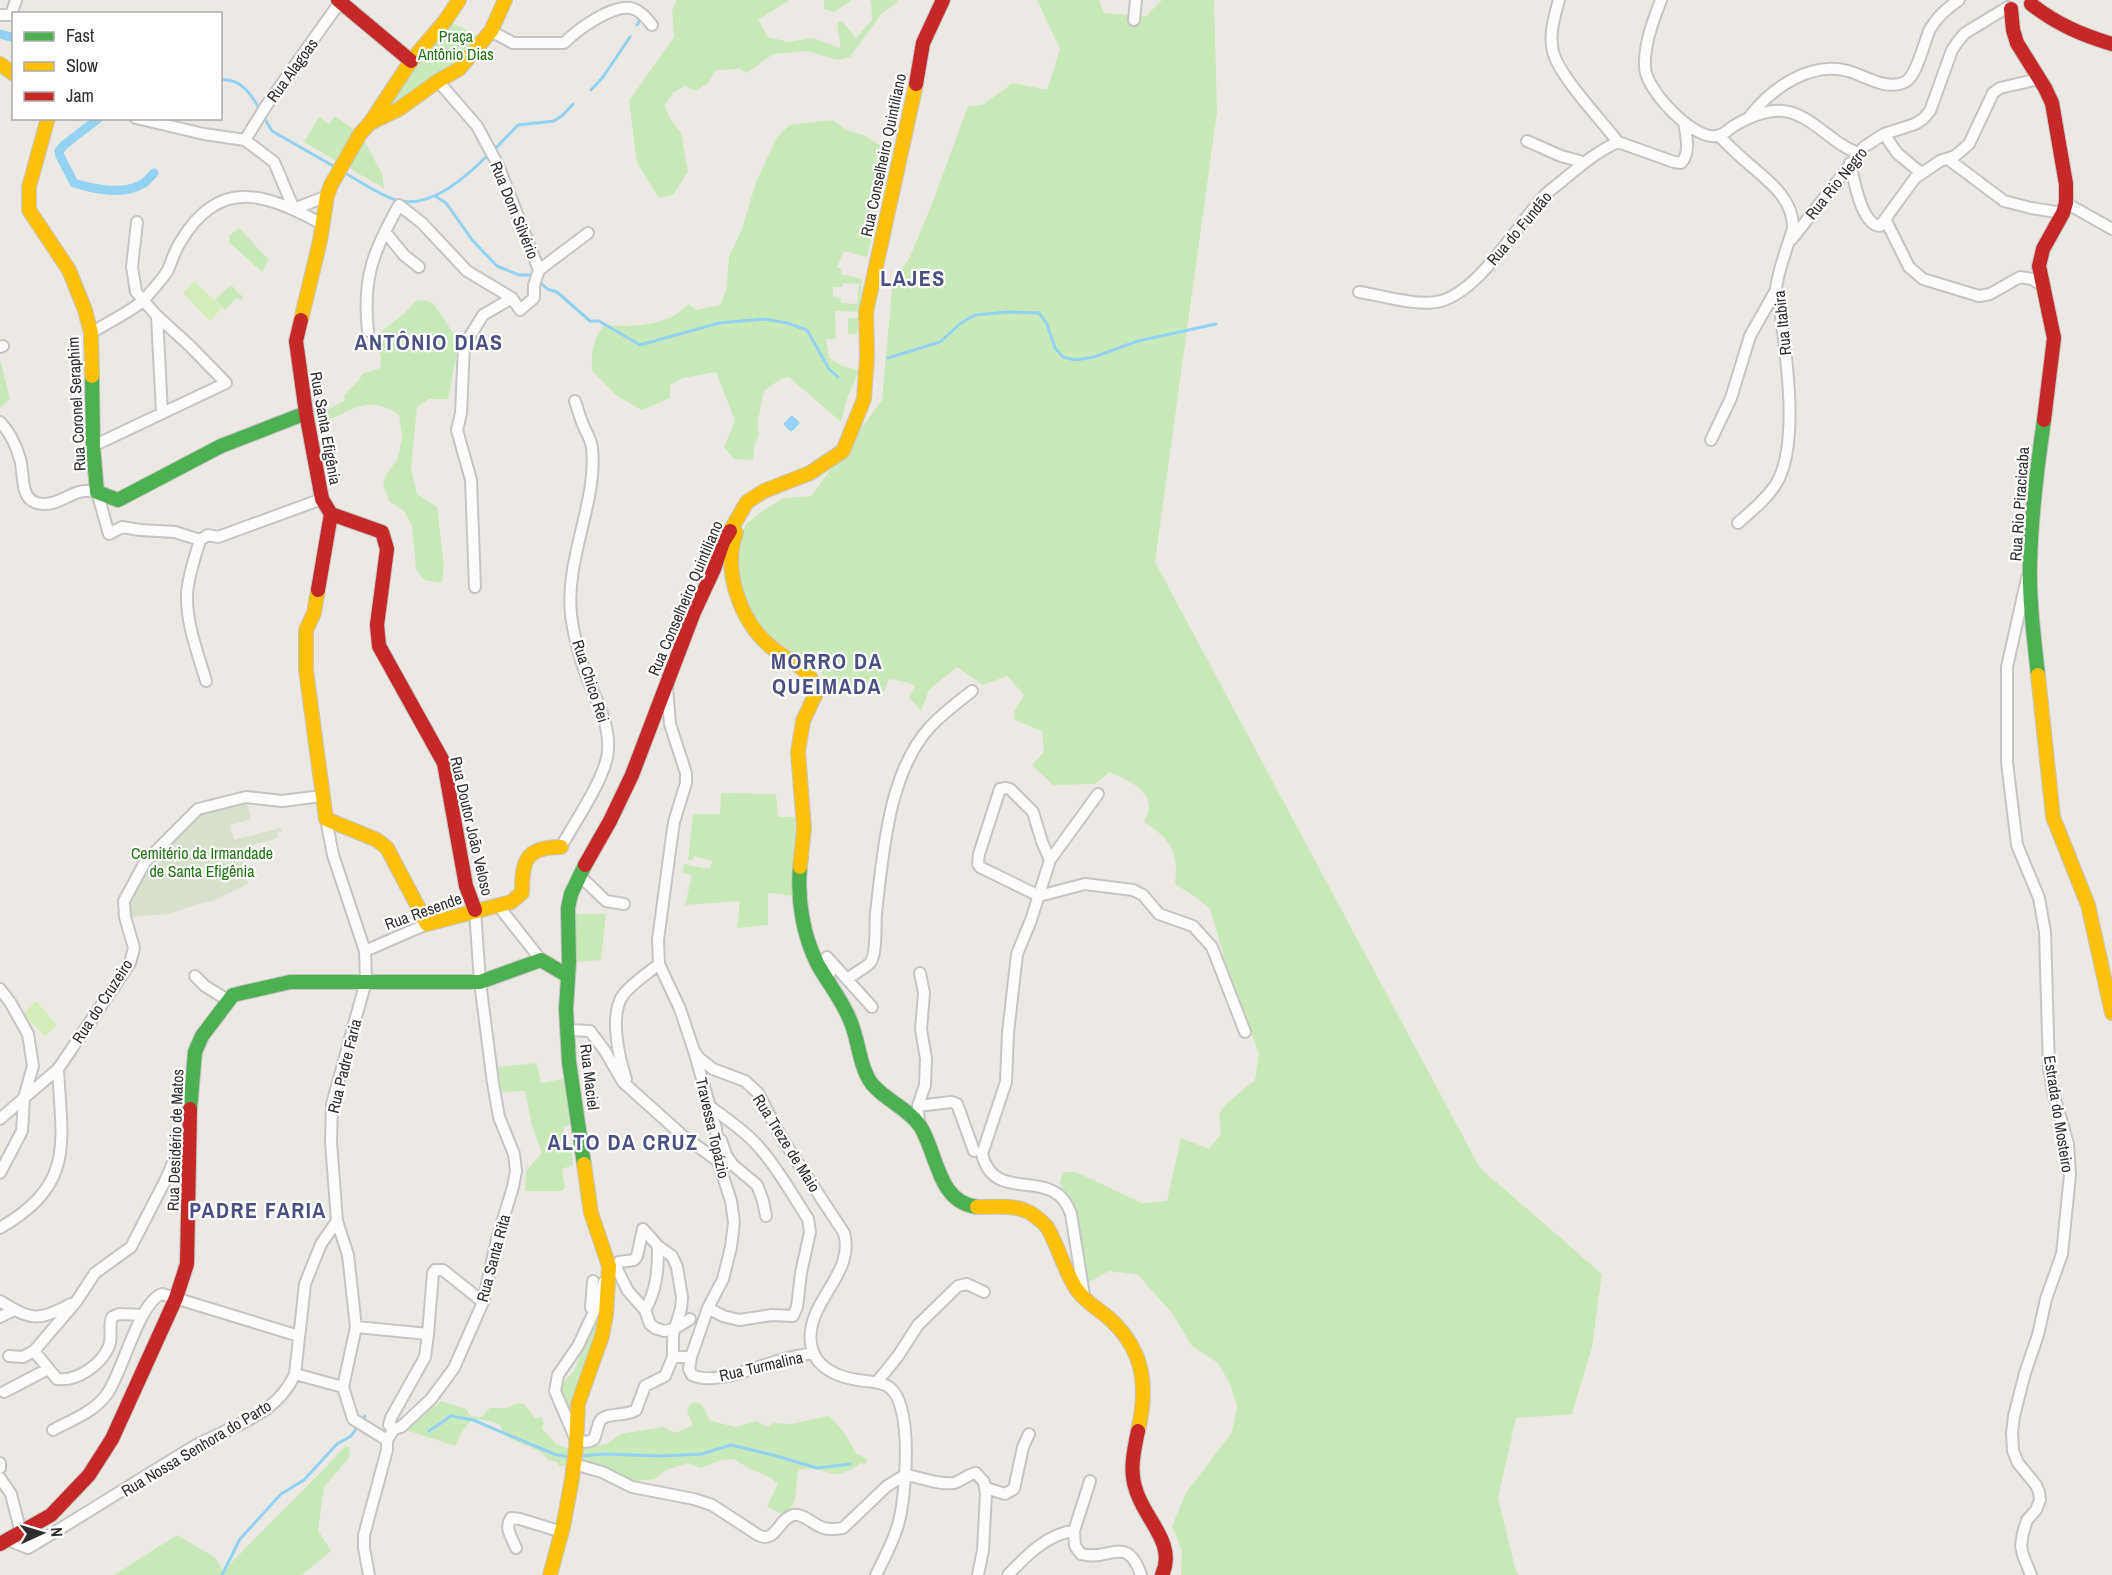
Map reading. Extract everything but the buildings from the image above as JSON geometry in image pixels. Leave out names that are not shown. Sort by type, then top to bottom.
[{"type":"street","points":[[0,15],[11,15],[16,0]]},
{"type":"street","points":[[370,123],[411,62],[459,0]]},
{"type":"street","points":[[370,123],[399,109],[459,69],[491,32],[505,0]]},
{"type":"street","name":"Rua Conselheiro Quintiliano","points":[[568,976],[568,908],[571,894],[632,775],[654,724],[667,681],[723,542],[747,502],[764,491],[810,473],[843,451],[864,399],[867,356],[866,312],[872,281],[912,108],[923,43],[943,0]]},
{"type":"street","points":[[1134,20],[1136,0]]},
{"type":"street","points":[[1559,0],[1551,38],[1554,56],[1577,90],[1618,142],[1674,162],[1681,162],[1687,152],[1684,122]]},
{"type":"street","points":[[1661,0],[1649,34],[1645,72],[1655,92],[1684,122],[1708,136],[1719,136],[1750,116],[1769,96],[1808,71],[1834,69],[1848,71],[1881,83],[1901,83],[1908,80],[1915,70],[1930,30],[1938,18],[1959,0]]},
{"type":"street","points":[[339,1],[411,62]]},
{"type":"street","name":"Rua Alagoas","points":[[245,140],[339,1]]},
{"type":"street","points":[[2008,5],[2020,11],[2028,8],[2031,2],[2046,18],[2066,29],[2112,44]]},
{"type":"street","name":"Rua Rio Piracicaba","points":[[2008,5],[2016,43],[2049,95],[2055,114],[2065,174],[2064,208],[2039,260],[2039,273],[2053,328],[2053,351],[2034,492],[2030,566],[2034,640],[2051,805],[2056,828],[2088,905],[2112,1013]]},
{"type":"street","name":"Rua Rio Negro","points":[[1787,245],[1864,147],[1884,134],[1923,119],[1930,111],[1952,50],[1959,40],[1965,33],[2008,5]]},
{"type":"street","points":[[491,32],[513,43],[564,43],[572,35],[613,10],[624,7],[638,10],[652,25]]},
{"type":"street","points":[[1850,163],[1862,207],[1868,220],[1874,226],[1883,223],[1915,178],[1955,156],[1969,144],[1993,93],[2000,88],[2039,79]]},
{"type":"street","name":"Rua Dom Silvério","points":[[438,81],[477,126],[498,165],[539,270],[534,285],[534,298],[520,310],[512,298]]},
{"type":"street","points":[[1750,116],[1783,111],[1797,115],[1842,145],[1859,153]]},
{"type":"street","name":"Rua Coronel Seraphim","points":[[47,120],[29,187],[29,210],[69,270],[85,310],[91,333],[93,446],[97,492]]},
{"type":"street","points":[[145,120],[245,140],[274,162],[294,209]]},
{"type":"street","points":[[183,129],[190,120]]},
{"type":"street","name":"Rua Santa Efigênia","points":[[331,514],[322,499],[306,413],[296,341],[329,190],[360,134],[370,123]]},
{"type":"street","points":[[1884,134],[1897,153],[1921,173]]},
{"type":"street","name":"Rua Itabira","points":[[1719,136],[1768,180],[1785,200],[1793,221],[1776,290],[1780,307],[1789,398],[1790,432],[1786,457],[1775,486],[1738,523]]},
{"type":"street","points":[[1527,141],[1561,156],[1583,162]]},
{"type":"street","name":"Rua do Fundão","points":[[1359,292],[1424,303],[1451,298],[1468,286],[1486,268],[1547,193],[1583,162],[1618,142]]},
{"type":"street","points":[[1948,159],[2004,201],[2031,208],[2064,208],[2112,229]]},
{"type":"street","points":[[294,209],[329,190]]},
{"type":"street","points":[[91,333],[143,301],[166,273],[181,241],[200,214],[222,200],[249,195],[294,209],[322,224]]},
{"type":"street","points":[[368,331],[366,310],[374,252],[399,205],[422,223],[467,271],[512,298],[483,315],[464,346],[457,429],[471,480],[475,587]]},
{"type":"street","points":[[93,446],[225,383],[136,292],[132,255],[137,222]]},
{"type":"street","points":[[1883,223],[1909,267],[1923,279],[1979,296],[1990,294],[2020,277],[2032,279],[2043,286]]},
{"type":"street","points":[[539,270],[588,232]]},
{"type":"street","points":[[386,233],[404,255],[419,267]]},
{"type":"street","points":[[1712,440],[1731,398],[1750,336],[1776,290]]},
{"type":"street","points":[[157,316],[162,413]]},
{"type":"street","name":"Rua Chico Rei","points":[[561,847],[597,782],[608,751],[605,722],[585,673],[571,615],[570,596],[573,570],[593,459],[591,440],[575,401]]},
{"type":"street","points":[[0,422],[12,437],[23,468],[24,488],[30,499],[34,503],[48,504],[82,491],[97,492],[118,500],[221,446],[306,413]]},
{"type":"street","points":[[97,492],[109,534],[122,527],[175,532],[201,540]]},
{"type":"street","points":[[206,681],[194,641],[187,592],[201,540],[207,535],[218,537],[322,499]]},
{"type":"street","points":[[747,502],[731,549],[736,585],[744,608],[761,638],[808,673],[816,684],[817,691],[803,721],[798,752],[804,828],[798,891],[803,921],[817,963],[845,1009]]},
{"type":"street","points":[[331,514],[314,613],[306,630],[305,647],[326,819],[377,840],[387,849],[427,924]]},
{"type":"street","name":"Rua Doutor João Veloso","points":[[331,514],[382,532],[387,549],[377,625],[379,646],[444,764],[466,886],[475,910]]},
{"type":"street","name":"Estrada do Mosteiro","points":[[2030,566],[2007,667],[2007,762],[2017,845],[2039,898],[2044,924],[2049,1068],[2053,1092],[2068,1144],[2070,1175],[2062,1254],[2046,1299],[2013,1424],[2013,1451],[2018,1463],[2036,1485],[2040,1500],[2036,1510],[2027,1520],[2021,1546],[2031,1575]]},
{"type":"street","points":[[667,681],[670,724],[686,773],[686,783],[674,822],[658,940],[659,964],[680,1009],[694,1051]]},
{"type":"street","points":[[848,979],[867,966],[872,958],[891,810],[906,765],[930,728],[972,691]]},
{"type":"street","points":[[1050,860],[1033,812],[1010,789],[1000,789],[979,854],[978,864],[1039,897],[1085,884],[1129,889],[1143,896],[1159,915],[1193,926],[1212,947],[1245,1032]]},
{"type":"street","points":[[1084,1299],[1068,1204],[1052,1189],[999,1178],[987,1167],[982,1154],[1006,1082],[1017,954],[1032,920],[1050,860],[1098,794]]},
{"type":"street","name":"Rua do Cruzeiro","points":[[0,1119],[58,1069],[130,963],[134,948],[125,916],[124,901],[145,862],[198,809],[246,797],[282,801],[322,796]]},
{"type":"street","name":"Rua Padre Faria","points":[[326,819],[333,855],[365,951],[366,981],[332,1104],[331,1142],[338,1221],[348,1255],[356,1327],[344,1387],[353,1419],[387,1440]]},
{"type":"street","points":[[561,847],[549,846],[535,849],[526,856],[521,875],[522,893],[515,901],[500,908],[541,960],[568,976]]},
{"type":"street","points":[[579,875],[606,901],[624,904]]},
{"type":"street","name":"Rua Resende","points":[[365,951],[427,924],[475,910],[500,908]]},
{"type":"street","name":"Rua Santa Rita","points":[[369,1575],[364,1535],[387,1450],[387,1440],[394,1429],[400,1427],[431,1399],[454,1368],[483,1302],[497,1239],[516,1171],[514,1154],[499,1117],[480,982],[475,910]]},
{"type":"street","points":[[872,1007],[829,958],[825,958],[826,966],[857,1039],[868,1078],[878,1092],[903,1109],[919,1125]]},
{"type":"street","name":"Rua Desidério de Matos","points":[[4,1542],[51,1515],[90,1475],[112,1439],[176,1298],[187,1264],[189,1125],[195,1052],[202,1036],[233,995],[290,982],[480,982],[541,960]]},
{"type":"street","points":[[628,1085],[620,1058],[618,1005],[625,992],[659,964]]},
{"type":"street","points":[[920,973],[924,993],[921,1029],[926,1049],[926,1067],[925,1085],[918,1106],[919,1125],[938,1172],[961,1203],[970,1206],[1016,1205],[1032,1212],[1046,1225],[1071,1279],[1084,1299],[1109,1318],[1121,1332],[1142,1370],[1145,1398],[1133,1457],[1133,1479],[1141,1504],[1165,1547],[1168,1561],[1167,1568],[1162,1575]]},
{"type":"street","points":[[195,976],[205,986],[229,1001]]},
{"type":"street","name":"Rua Maciel","points":[[550,1575],[562,1533],[575,1453],[578,1404],[602,1336],[611,1270],[593,1224],[590,1207],[569,1062],[566,1009],[568,976]]},
{"type":"street","points":[[0,989],[28,1034],[33,1066],[24,1098],[22,1131],[0,1173]]},
{"type":"street","points":[[568,1030],[590,1031],[620,1077],[683,1136],[718,1161]]},
{"type":"street","name":"Travessa Topázio","points":[[691,1357],[708,1308],[723,1279],[729,1260],[734,1222],[731,1201],[718,1161],[712,1108],[694,1051]]},
{"type":"street","name":"Rua Treze de Maio","points":[[694,1051],[712,1069],[745,1081],[758,1093],[781,1137],[844,1233],[845,1257],[815,1315],[811,1329],[814,1353]]},
{"type":"street","points":[[0,1228],[30,1209],[55,1175],[61,1148],[58,1069]]},
{"type":"street","points":[[918,1106],[951,1102],[957,1104],[974,1150]]},
{"type":"street","points":[[708,1308],[723,1316],[746,1320],[772,1315],[793,1316],[796,1311],[810,1232],[803,1211],[766,1156],[747,1136],[712,1108]]},
{"type":"street","points":[[9,1356],[23,1356],[34,1351],[76,1302],[95,1273],[131,1247],[166,1179],[189,1125]]},
{"type":"street","points":[[716,1129],[726,1155],[733,1165],[757,1185],[766,1216]]},
{"type":"street","name":"Rua Nossa Senhora do Parto","points":[[4,1542],[28,1548],[195,1446],[239,1427],[281,1396],[290,1386],[295,1374],[305,1284],[321,1244],[338,1221]]},
{"type":"street","points":[[575,1453],[594,1439],[600,1420],[604,1416],[624,1415],[636,1410],[645,1386],[665,1376],[673,1357],[672,1339],[681,1309],[679,1278],[672,1256],[658,1246],[643,1229],[637,1256],[634,1260],[619,1262],[611,1270],[602,1285],[599,1301],[578,1346],[558,1376],[555,1391],[575,1453],[602,1472],[632,1487],[694,1499],[712,1505],[763,1538],[771,1536],[784,1520],[797,1515],[822,1528],[843,1528],[887,1486],[905,1475],[933,1482],[951,1483],[976,1473],[982,1477],[986,1488],[983,1550],[978,1575]]},
{"type":"street","points":[[645,1310],[651,1300],[655,1285],[658,1246]]},
{"type":"street","points":[[394,1429],[390,1425],[391,1418],[425,1357],[435,1270],[442,1270],[483,1302]]},
{"type":"street","points":[[611,1270],[645,1310],[650,1324],[655,1328],[664,1331],[674,1329],[690,1319]]},
{"type":"street","points":[[591,1315],[593,1281]]},
{"type":"street","points":[[877,1382],[898,1356],[918,1325],[958,1286],[966,1284],[984,1292]]},
{"type":"street","points":[[53,1430],[85,1414],[106,1395],[149,1304],[162,1294],[299,1336]]},
{"type":"street","points":[[0,1301],[24,1315],[39,1317],[76,1302]]},
{"type":"street","points":[[0,1317],[14,1310]]},
{"type":"street","points":[[34,1351],[57,1379],[76,1377],[94,1365],[109,1346],[112,1317],[119,1314],[143,1315]]},
{"type":"street","points":[[356,1327],[428,1334]]},
{"type":"street","points":[[814,1353],[831,1373],[888,1386],[894,1392],[900,1405],[905,1431],[905,1475],[898,1524],[876,1575]]},
{"type":"street","name":"Rua Turmalina","points":[[691,1357],[689,1369],[692,1375],[709,1378],[814,1353]]},
{"type":"street","points":[[673,1357],[691,1357]]},
{"type":"street","points":[[4,1392],[48,1369]]},
{"type":"street","points":[[295,1374],[344,1387]]},
{"type":"street","points":[[986,1488],[1005,1494],[1014,1489],[1023,1447],[1029,1434]]},
{"type":"street","points":[[0,1463],[0,1468]]},
{"type":"street","points":[[0,1478],[11,1494],[21,1533]]},
{"type":"street","points":[[1090,1481],[1074,1531],[1075,1546],[1081,1554],[1094,1556],[1117,1550],[1124,1551],[1134,1559],[1141,1575]]},
{"type":"street","points":[[51,1515],[62,1528]]},
{"type":"street","points":[[516,1548],[509,1533],[508,1523],[511,1518],[562,1533]]},
{"type":"street","points":[[1008,1575],[1044,1543],[1061,1534],[1074,1531]]},
{"type":"green space","points":[[677,0],[790,0],[758,20],[768,37],[789,42],[813,38],[840,48],[838,22],[842,21],[856,38],[872,20],[871,1],[868,0],[898,0],[896,4],[882,13],[850,57],[837,60],[808,51],[773,54],[747,73],[740,69],[716,70],[708,83],[696,91],[685,86],[673,93],[665,105],[669,117],[681,133],[688,172],[673,195],[659,198],[637,163],[629,101],[674,37],[672,10]]},
{"type":"green space","points":[[824,0],[852,0],[834,12],[824,9]]},
{"type":"green space","points":[[1037,0],[1099,0],[1104,13],[1146,16],[1162,0],[1214,0],[1217,112],[1155,562],[1480,1168],[1602,1274],[1592,1347],[1572,1414],[1516,1418],[1498,1498],[1516,1572],[1519,1575],[1181,1575],[1182,1551],[1172,1526],[1186,1493],[1232,1432],[1237,1406],[1230,1384],[1218,1363],[1192,1346],[1172,1313],[1138,1275],[1109,1271],[1089,1282],[1084,1253],[1060,1182],[1063,1172],[1076,1172],[1142,1203],[1167,1201],[1181,1138],[1209,1149],[1221,1134],[1219,1113],[1227,1103],[1255,1080],[1259,1053],[1231,980],[1210,909],[1175,884],[1174,855],[1161,834],[1144,822],[1149,808],[1148,801],[1135,785],[1110,772],[1095,784],[1053,785],[1032,765],[1044,752],[1042,731],[1015,720],[1014,712],[1024,695],[1007,676],[983,685],[957,667],[929,690],[921,711],[909,698],[915,686],[909,683],[889,679],[884,692],[828,688],[821,671],[767,635],[753,619],[737,573],[735,547],[746,524],[784,498],[811,496],[882,400],[893,278],[909,259],[968,106],[982,105],[1013,83],[1047,90],[1060,49]]},
{"type":"green space","name":"Praça Antônio Dias","points":[[453,23],[481,38],[469,56],[393,112],[388,102],[415,65]]},
{"type":"green space","points":[[335,116],[355,130],[338,162],[304,142],[319,117],[329,124]]},
{"type":"green space","points":[[833,120],[846,130],[864,135],[883,147],[890,162],[867,257],[844,251],[837,267],[841,269],[841,274],[862,279],[860,312],[835,311],[836,339],[826,339],[829,358],[845,367],[859,370],[847,399],[841,422],[789,377],[782,378],[764,391],[758,421],[759,436],[755,443],[753,460],[734,459],[724,447],[735,421],[716,372],[683,378],[670,385],[670,398],[642,410],[617,396],[592,371],[592,352],[597,336],[604,325],[650,324],[680,312],[689,304],[696,310],[720,305],[726,291],[729,257],[742,229],[756,182],[777,137],[789,125]],"holes":[[[843,283],[859,284],[857,304],[841,303],[841,298],[833,297],[833,287],[842,287]]]},
{"type":"green space","points":[[363,138],[382,174],[384,188],[352,170],[349,165]]},
{"type":"green space","points":[[239,228],[269,260],[262,272],[229,242],[229,236]]},
{"type":"green space","points":[[194,281],[222,308],[210,321],[183,293]]},
{"type":"green space","points":[[231,285],[244,298],[240,300],[237,297],[225,310],[215,300]]},
{"type":"green space","points":[[423,300],[433,303],[459,342],[448,399],[429,399],[417,407],[411,468],[417,494],[437,507],[444,566],[442,583],[424,580],[416,569],[412,525],[404,511],[389,501],[383,483],[398,458],[402,437],[399,415],[379,406],[369,405],[352,409],[323,423],[316,421],[316,415],[345,401],[344,395],[362,374],[380,368],[381,359],[374,337],[404,314],[416,301]]},
{"type":"green space","points":[[848,318],[858,318],[857,335],[848,334]]},
{"type":"green space","points":[[0,359],[10,399],[0,408]]},
{"type":"green space","points":[[721,793],[776,794],[778,817],[795,817],[796,850],[793,896],[768,893],[768,925],[737,928],[740,901],[685,905],[692,875],[683,873],[684,864],[710,869],[712,861],[694,856],[692,860],[688,860],[693,814],[720,814]]},
{"type":"green space","name":"Cemitério da Irmandade de Santa Efigênia","points":[[247,802],[251,819],[230,825],[234,840],[280,828],[283,831],[277,832],[278,838],[241,848],[248,884],[213,901],[169,914],[129,917],[124,901],[135,879],[193,812]]},
{"type":"green space","points":[[575,914],[606,914],[601,960],[574,962]]},
{"type":"green space","points":[[36,1001],[57,1025],[45,1036],[24,1014]]},
{"type":"green space","points":[[537,1063],[541,1083],[568,1078],[575,1123],[563,1127],[568,1149],[571,1149],[573,1165],[562,1169],[565,1188],[562,1191],[525,1191],[526,1171],[542,1153],[532,1126],[525,1091],[502,1092],[498,1067]]},
{"type":"green space","points":[[602,1300],[573,1439],[559,1387],[574,1371]]},
{"type":"green space","points":[[441,1401],[466,1409],[471,1416],[481,1417],[490,1408],[508,1408],[518,1403],[524,1404],[535,1418],[542,1417],[544,1423],[542,1428],[556,1444],[572,1450],[569,1466],[559,1466],[557,1462],[548,1460],[541,1452],[506,1435],[499,1424],[489,1421],[471,1422],[455,1446],[406,1430]]},
{"type":"green space","points":[[696,1402],[703,1407],[709,1420],[735,1427],[756,1421],[768,1427],[774,1423],[790,1424],[829,1416],[844,1432],[856,1453],[867,1459],[865,1465],[861,1463],[838,1474],[811,1468],[798,1470],[795,1500],[785,1516],[767,1506],[778,1484],[735,1459],[721,1460],[701,1468],[688,1463],[666,1470],[655,1479],[628,1482],[580,1461],[582,1448],[607,1444],[621,1434],[663,1427],[675,1433],[693,1425],[687,1411],[690,1404]]},
{"type":"green space","points":[[345,1446],[350,1447],[349,1458],[324,1487],[318,1530],[331,1551],[302,1575],[114,1575],[177,1535],[216,1558],[223,1571]]},
{"type":"water","points":[[792,415],[800,423],[791,432],[783,424]]},
{"type":"waterway","points":[[637,25],[641,18]]},
{"type":"waterway","points":[[0,34],[12,37]]},
{"type":"waterway","points":[[591,90],[603,77],[630,37]]},
{"type":"waterway","points":[[222,80],[240,84],[260,110]]},
{"type":"waterway","points":[[493,151],[518,125],[554,121],[573,104]]},
{"type":"waterway","points":[[263,116],[272,131],[335,167]]},
{"type":"waterway","points":[[96,120],[59,151],[74,183],[99,189],[128,189],[144,183],[154,173]]},
{"type":"waterway","points":[[343,172],[382,194],[409,202],[422,200],[446,190],[488,155]]},
{"type":"waterway","points":[[435,196],[446,203],[473,241],[497,266],[519,275],[533,275]]},
{"type":"waterway","points":[[538,280],[547,289],[557,292],[590,321],[599,321],[640,345],[719,323],[764,319],[787,323],[807,330],[829,369],[838,377]]},
{"type":"waterway","points":[[888,358],[940,342],[961,323],[975,315],[1007,312],[1039,313],[1047,324],[1055,348],[1063,357],[1075,360],[1094,357],[1138,341],[1216,324]]},
{"type":"waterway","points":[[222,1575],[240,1539],[281,1494],[304,1480],[337,1444],[351,1436],[365,1416]]},
{"type":"waterway","points":[[429,1431],[451,1416],[473,1420],[554,1454],[568,1457]]},
{"type":"waterway","points":[[581,1456],[702,1454],[731,1445],[817,1468],[850,1464]]},
{"type":"traffic: fast","points":[[92,376],[93,446],[97,492],[118,500],[221,446],[306,413]]},
{"type":"traffic: fast","points":[[2038,675],[2031,605],[2030,564],[2035,492],[2044,420]]},
{"type":"traffic: fast","points":[[584,1164],[569,1062],[566,1009],[569,962],[568,908],[571,894],[585,865]]},
{"type":"traffic: fast","points":[[800,867],[800,905],[808,942],[818,965],[847,1013],[868,1077],[878,1090],[909,1114],[920,1126],[946,1187],[964,1203],[977,1207]]},
{"type":"traffic: fast","points":[[190,1109],[195,1052],[202,1036],[233,995],[290,982],[480,982],[541,960],[568,976]]},
{"type":"traffic: slow","points":[[301,320],[331,185],[360,134],[370,123],[411,61],[445,21],[459,0]]},
{"type":"traffic: slow","points":[[370,123],[399,109],[459,69],[491,31],[505,0]]},
{"type":"traffic: slow","points":[[0,64],[12,73]]},
{"type":"traffic: slow","points":[[730,531],[747,502],[764,491],[810,473],[843,451],[864,399],[867,356],[866,312],[916,84]]},
{"type":"traffic: slow","points":[[47,120],[29,187],[29,210],[69,270],[85,310],[91,333],[92,376]]},
{"type":"traffic: slow","points":[[736,533],[731,563],[737,595],[743,610],[760,636],[771,647],[804,670],[817,691],[803,721],[798,752],[804,828],[800,867]]},
{"type":"traffic: slow","points":[[318,590],[314,613],[306,630],[306,670],[326,819],[377,840],[387,848],[427,924],[511,902],[522,893],[523,872],[528,858],[540,850],[561,847]]},
{"type":"traffic: slow","points":[[2038,675],[2053,817],[2088,905],[2112,1013]]},
{"type":"traffic: slow","points":[[550,1575],[563,1527],[572,1479],[578,1404],[602,1336],[606,1315],[609,1266],[591,1213],[584,1164]]},
{"type":"traffic: slow","points":[[977,1207],[1007,1207],[1023,1210],[1031,1213],[1047,1227],[1077,1290],[1122,1332],[1137,1358],[1143,1385],[1138,1431]]},
{"type":"traffic: jam","points":[[338,0],[411,61]]},
{"type":"traffic: jam","points":[[916,84],[923,43],[943,0]]},
{"type":"traffic: jam","points":[[2031,4],[2070,28],[2112,44]]},
{"type":"traffic: jam","points":[[2011,9],[2017,43],[2052,103],[2066,184],[2066,203],[2063,213],[2043,249],[2039,266],[2054,338],[2044,420]]},
{"type":"traffic: jam","points":[[301,320],[296,341],[306,413],[322,499],[331,514],[318,590]]},
{"type":"traffic: jam","points":[[331,514],[382,532],[387,549],[377,625],[379,646],[444,763],[466,886],[475,910]]},
{"type":"traffic: jam","points":[[585,865],[632,775],[694,612],[714,569],[723,542],[730,531]]},
{"type":"traffic: jam","points":[[0,1544],[51,1515],[89,1475],[112,1439],[176,1298],[187,1264],[190,1109]]},
{"type":"traffic: jam","points":[[1138,1431],[1133,1460],[1134,1483],[1140,1501],[1162,1542],[1166,1563],[1162,1575]]},
{"type":"district","name":"LAJES","points":[[913,278]]},
{"type":"district","name":"ANTÔNIO DIAS","points":[[429,342]]},
{"type":"district","name":"MORRO DA QUEIMADA","points":[[827,674]]},
{"type":"district","name":"ALTO DA CRUZ","points":[[623,1142]]},
{"type":"district","name":"PADRE FARIA","points":[[258,1210]]}]
